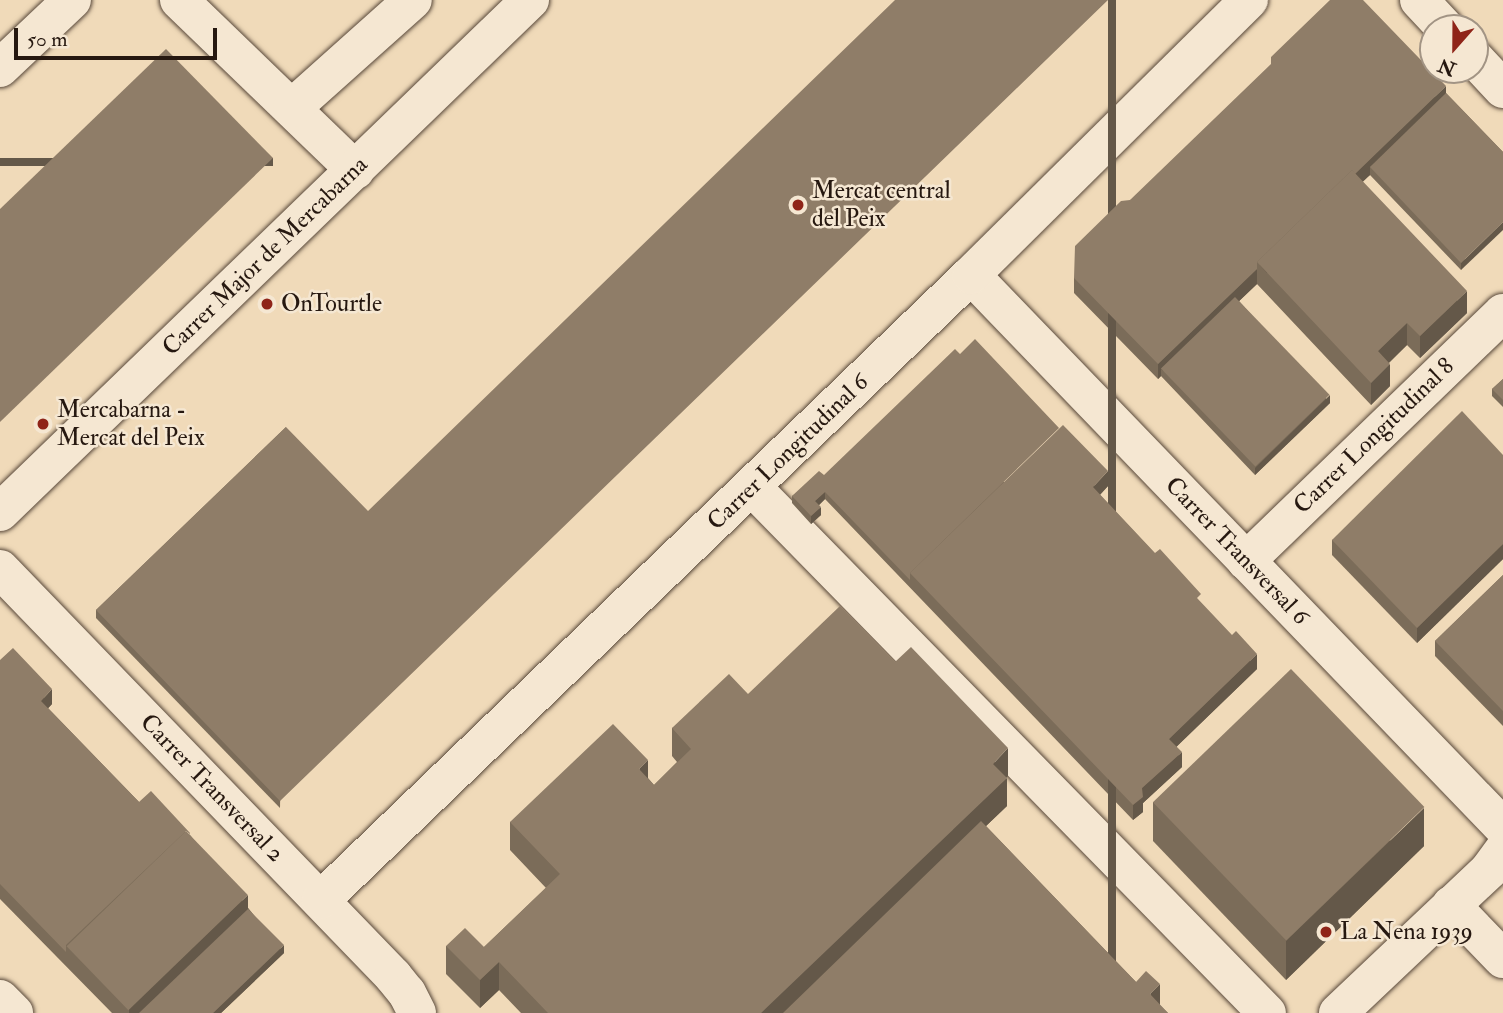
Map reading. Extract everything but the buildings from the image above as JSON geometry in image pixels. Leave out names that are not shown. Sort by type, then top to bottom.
[{"type":"street","points":[[6,51],[72,0]]},
{"type":"street","points":[[179,0],[355,170]]},
{"type":"street","points":[[292,108],[413,0]]},
{"type":"street","name":"Carrer Major de Mercabarna","points":[[0,512],[530,0]]},
{"type":"street","name":"Carrer Longitudinal 6","points":[[321,900],[971,275],[1249,0]]},
{"type":"street","points":[[1419,0],[1432,14]]},
{"type":"street","points":[[1489,74],[1503,89]]},
{"type":"street","name":"Carrer Transversal 6","points":[[971,275],[1503,827]]},
{"type":"street","name":"Carrer Longitudinal 8","points":[[1245,561],[1503,313]]},
{"type":"street","points":[[752,487],[1267,1013]]},
{"type":"street","name":"Carrer Transversal 2","points":[[0,569],[14,587],[393,976],[407,993],[417,1013]]},
{"type":"street","points":[[1338,1013],[1489,870],[1503,851]]},
{"type":"street","points":[[1451,905],[1503,959]]},
{"type":"street","points":[[0,999],[14,1013]]},
{"type":"place","name":"Mercat central del Peix","points":[[798,205]]},
{"type":"place","name":"OnTourtle","points":[[267,304]]},
{"type":"place","name":"Mercabarna - Mercat del Peix","points":[[43,424]]},
{"type":"place","name":"La Nena 1939","points":[[1326,932]]}]
